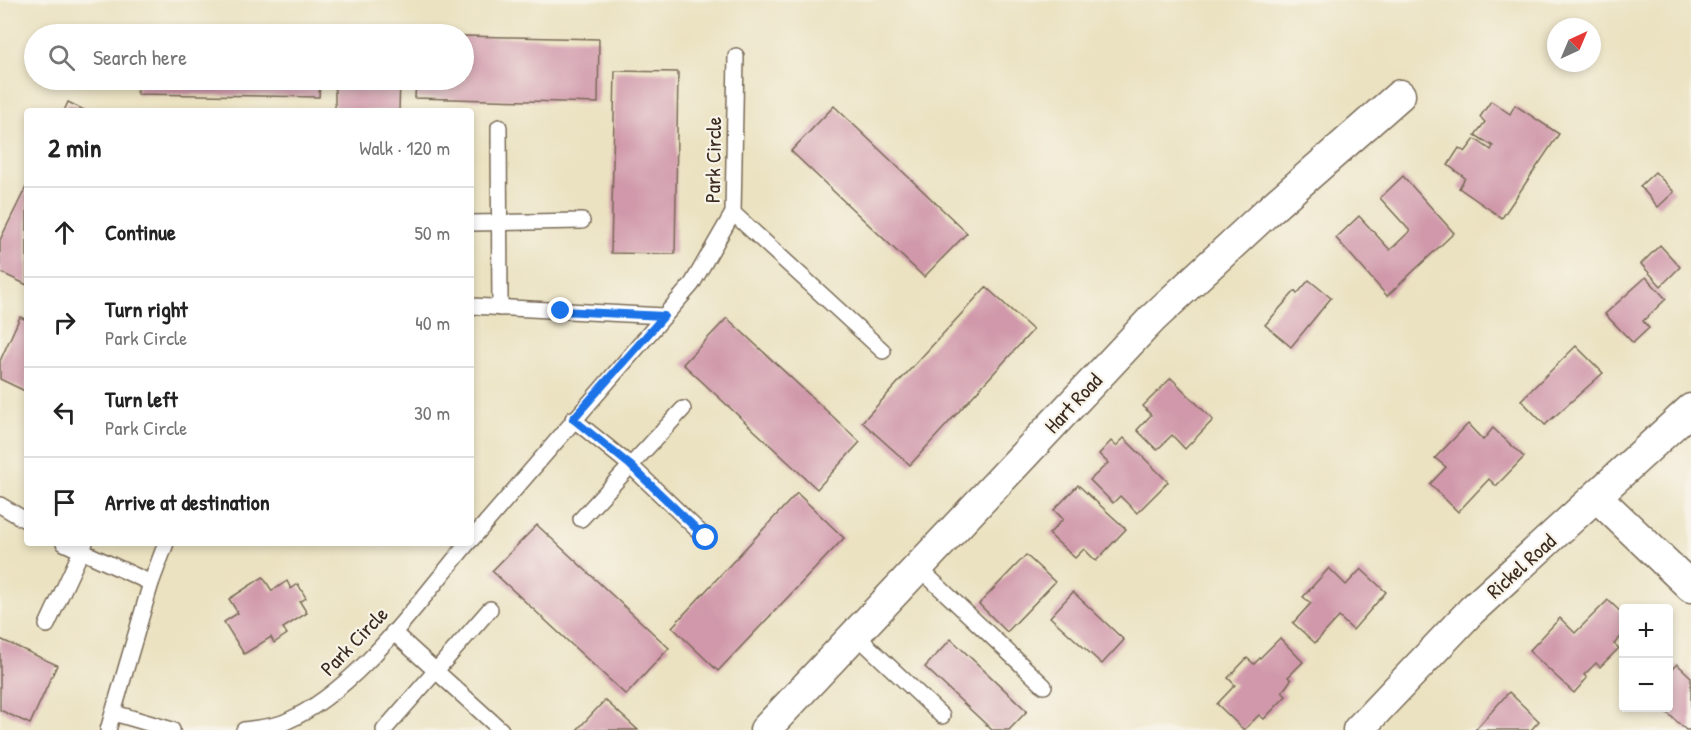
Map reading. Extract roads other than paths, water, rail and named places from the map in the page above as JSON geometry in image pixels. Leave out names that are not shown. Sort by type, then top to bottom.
[{"type":"street","name":"Hart Road","points":[[769,729],[855,634],[1152,319],[1266,213],[1400,95]]},
{"type":"street","name":"Rickel Road","points":[[1358,730],[1472,610],[1691,409]]},
{"type":"street","points":[[1597,496],[1691,587]]},
{"type":"lane","name":"Park Circle","points":[[474,536],[573,419],[692,284],[733,213],[736,56]]},
{"type":"lane","points":[[499,127],[500,308]]},
{"type":"lane","points":[[733,213],[883,351]]},
{"type":"lane","points":[[474,223],[582,221]]},
{"type":"lane","points":[[474,306],[664,316]]},
{"type":"lane","points":[[581,519],[683,409]]},
{"type":"lane","points":[[573,419],[630,465],[706,538]]},
{"type":"lane","points":[[0,505],[24,519]]},
{"type":"lane","points":[[108,730],[151,583],[165,546]]},
{"type":"lane","name":"Park Circle","points":[[244,730],[284,722],[335,692],[393,632],[465,546]]},
{"type":"lane","points":[[47,625],[83,548],[151,583]]},
{"type":"lane","points":[[918,567],[1044,686]]},
{"type":"lane","points":[[384,730],[490,609]]},
{"type":"lane","points":[[393,632],[501,730]]},
{"type":"lane","points":[[855,634],[942,716]]},
{"type":"lane","points":[[114,713],[172,730]]}]
